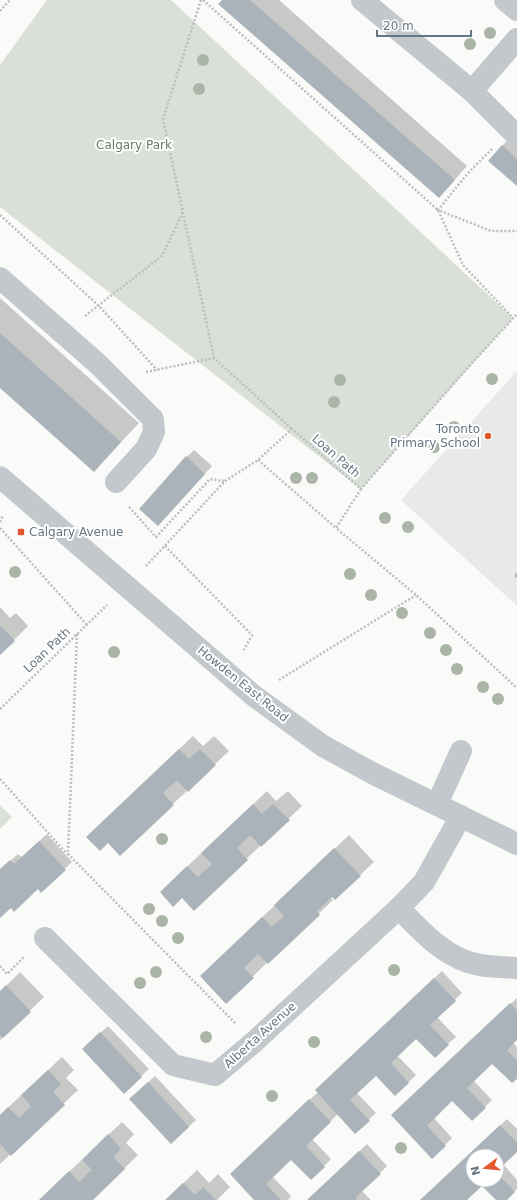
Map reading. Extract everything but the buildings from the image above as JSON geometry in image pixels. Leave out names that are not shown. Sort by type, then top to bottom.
[{"type":"street","points":[[362,0],[472,91],[517,136]]},
{"type":"street","points":[[505,0],[517,10]]},
{"type":"street","points":[[472,91],[517,39]]},
{"type":"street","points":[[0,278],[113,379],[153,419],[154,432],[146,450],[116,482]]},
{"type":"street","name":"Howden East Road","points":[[0,477],[254,696],[323,746],[374,774],[517,844]]},
{"type":"street","points":[[437,804],[461,751]]},
{"type":"street","name":"Alberta Avenue","points":[[45,938],[173,1065],[215,1075],[254,1042],[424,882],[461,816]]},
{"type":"street","points":[[398,908],[422,932],[452,955],[479,965],[517,968]]},
{"type":"path","points":[[0,11],[10,0]]},
{"type":"path","points":[[113,379],[214,358],[163,119],[202,0],[438,210],[491,231],[517,231]]},
{"type":"path","points":[[438,210],[478,163]]},
{"type":"path","points":[[438,210],[463,266],[513,318]]},
{"type":"path","points":[[63,333],[162,256],[183,211]]},
{"type":"path","points":[[0,215],[99,306],[157,370]]},
{"type":"path","name":"Loan Path","points":[[214,358],[361,490],[463,372],[517,314]]},
{"type":"path","points":[[146,567],[225,481],[258,460],[292,429]]},
{"type":"path","points":[[258,460],[336,528],[416,594],[517,688]]},
{"type":"path","points":[[116,482],[120,498],[156,537],[210,479],[225,481]]},
{"type":"path","points":[[336,528],[361,490]]},
{"type":"path","points":[[0,528],[87,625]]},
{"type":"path","points":[[165,546],[252,635]]},
{"type":"path","points":[[254,696],[416,594]]},
{"type":"path","name":"Loan Path","points":[[0,709],[107,605]]},
{"type":"path","points":[[68,854],[77,634]]},
{"type":"path","points":[[0,779],[68,854],[254,1042]]},
{"type":"path","points":[[0,966],[7,974],[45,938]]},
{"type":"shaded area","name":"Toronto Primary School","points":[[517,371],[517,606],[401,500]]},
{"type":"green space","name":"Calgary Park","points":[[47,0],[171,0],[513,318],[361,489],[0,207],[0,65]]},
{"type":"green space","points":[[0,805],[12,817],[0,829]]},
{"type":"place","name":"Toronto Primary School","points":[[488,436]]},
{"type":"place","name":"Calgary Avenue","points":[[21,532]]}]
